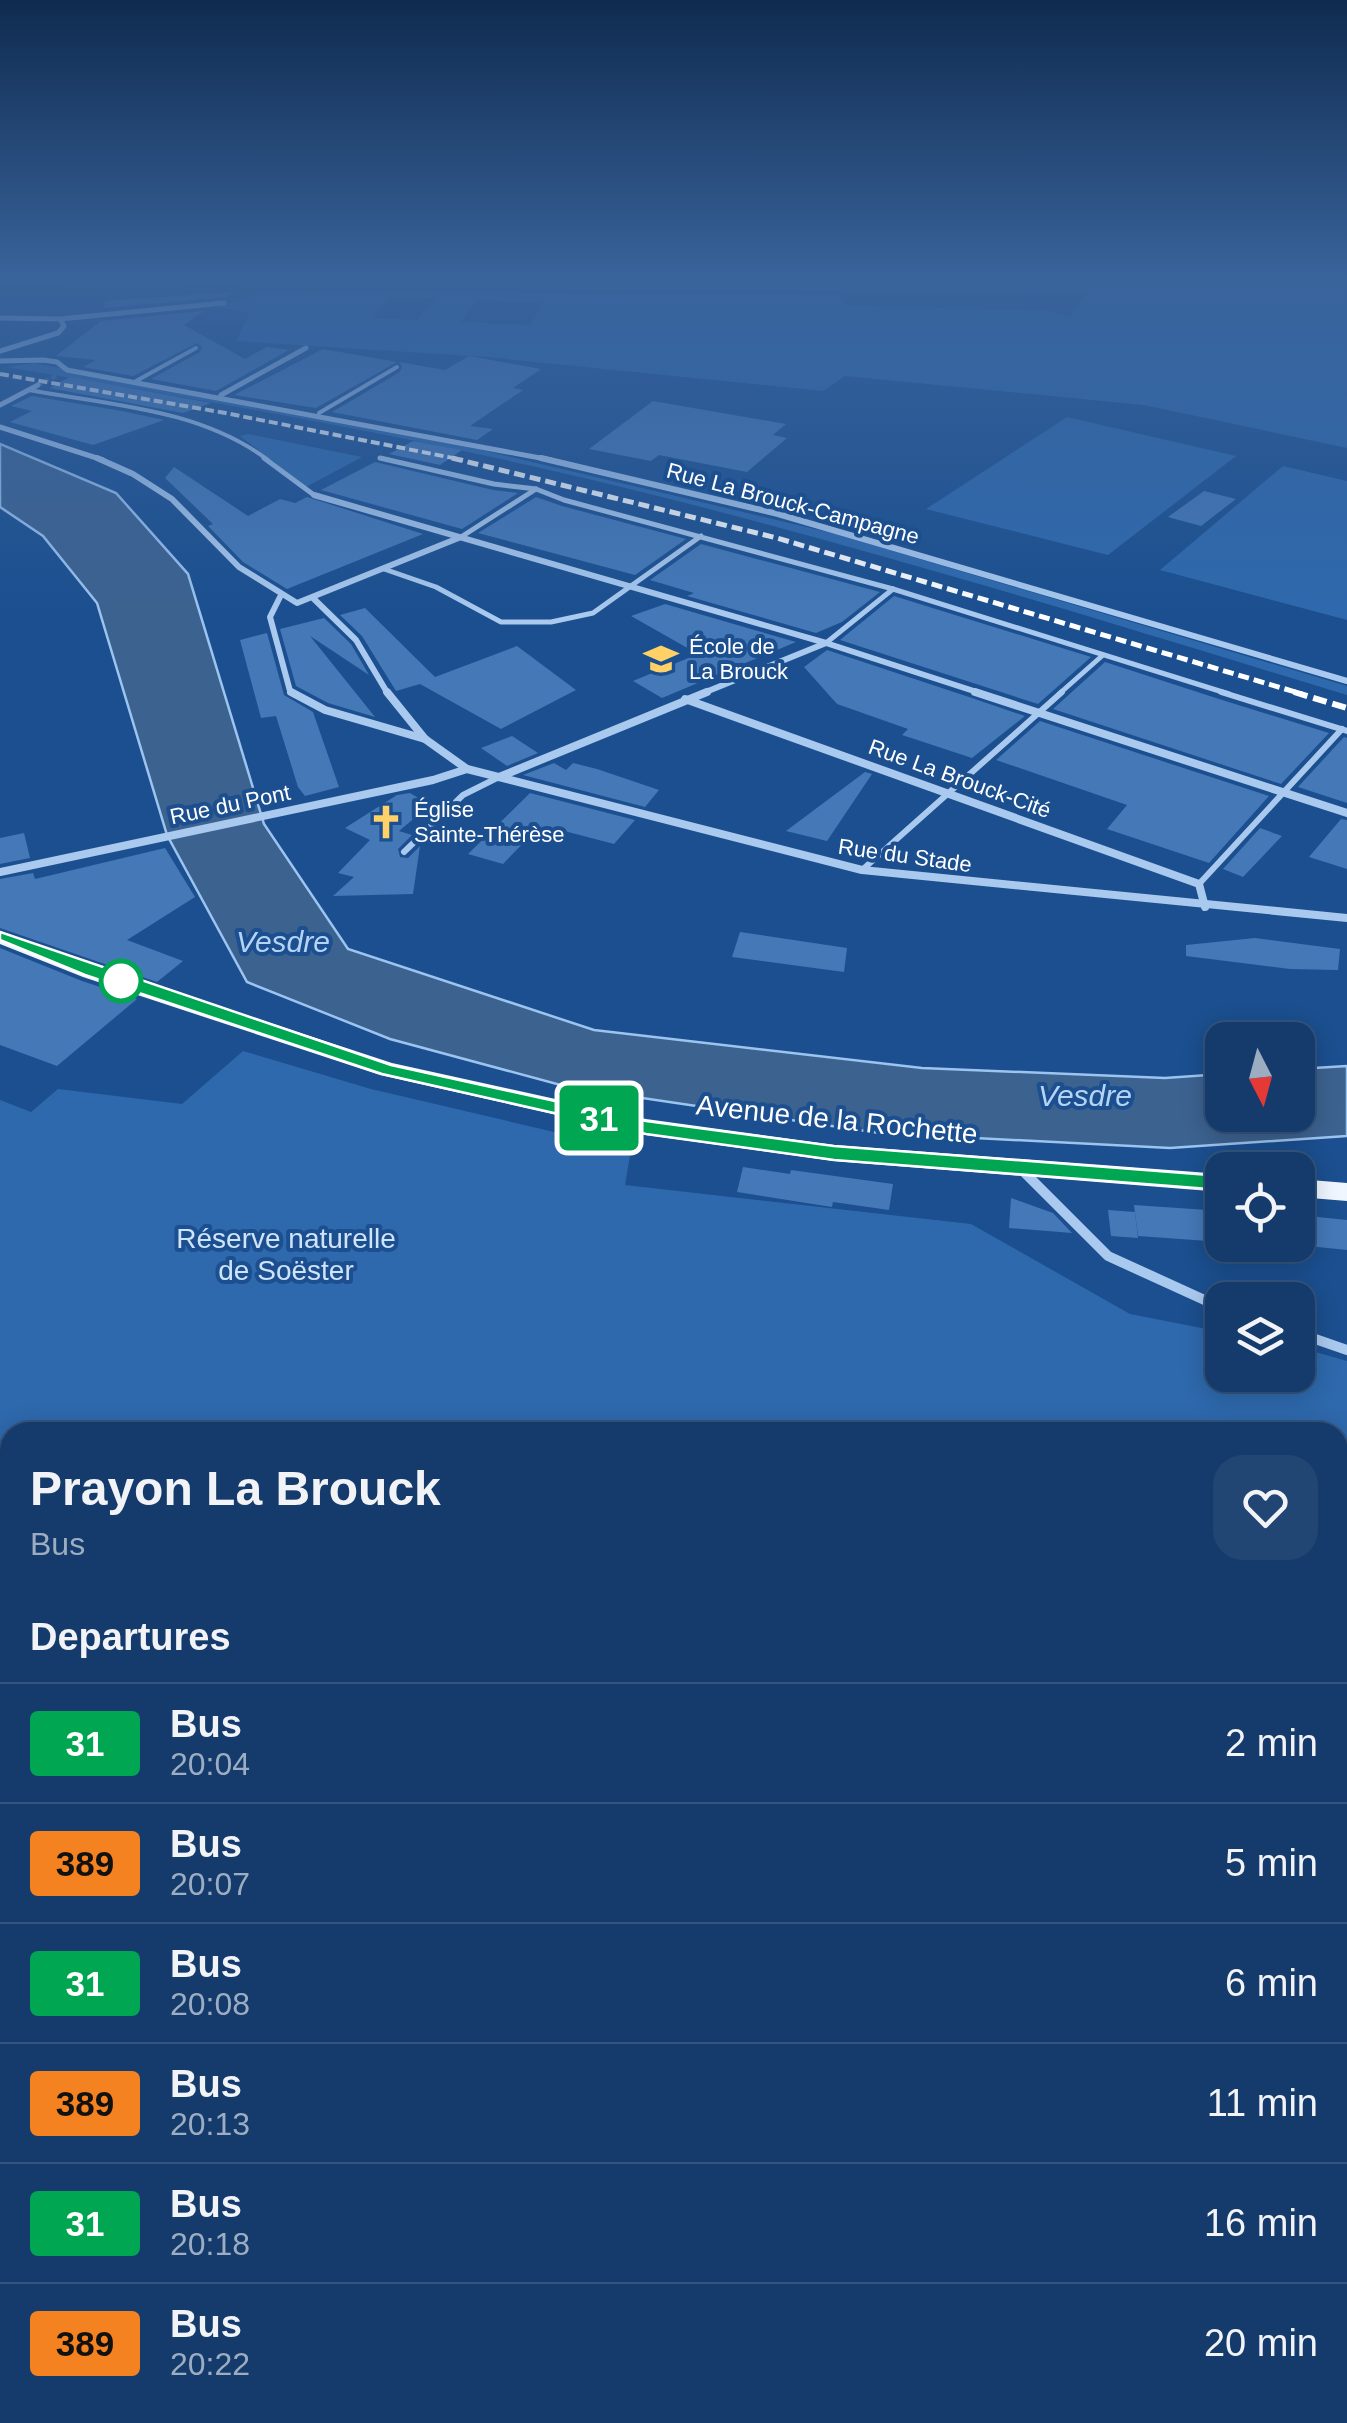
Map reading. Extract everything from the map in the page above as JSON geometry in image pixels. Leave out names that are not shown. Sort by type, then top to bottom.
[{"type":"main road","name":"Avenue de la Rochette","points":[[0,937],[91,972],[335,1053],[464,1089],[646,1128],[834,1153],[1205,1182]]},
{"type":"main road","points":[[1315,1189],[1347,1192]]},
{"type":"street","points":[[0,405],[34,387]]},
{"type":"street","name":"Rue La Brouck-Campagne","points":[[172,387],[516,452],[778,514],[1347,680]]},
{"type":"street","points":[[220,395],[235,387]]},
{"type":"street","points":[[0,427],[78,450],[138,476],[174,501],[207,538],[280,597],[297,604],[461,537]]},
{"type":"street","points":[[314,495],[826,643],[1347,813]]},
{"type":"street","points":[[280,597],[270,617],[290,691],[325,710],[425,739]]},
{"type":"street","points":[[314,599],[356,640],[396,707],[425,739],[468,769]]},
{"type":"street","points":[[498,778],[826,643]]},
{"type":"street","name":"Rue La Brouck-Cité","points":[[686,699],[1199,884]]},
{"type":"street","name":"Rue du Stade","points":[[468,769],[862,870],[1205,907],[1347,918]]},
{"type":"street","name":"Rue du Pont","points":[[0,872],[433,780],[468,769]]},
{"type":"street","points":[[1199,884],[1205,907]]},
{"type":"street","points":[[1019,1168],[1108,1256],[1205,1302]]},
{"type":"street","points":[[1315,1340],[1347,1350]]},
{"type":"lane","points":[[319,414],[365,387]]},
{"type":"lane","points":[[28,390],[201,422],[242,441],[314,495]]},
{"type":"lane","points":[[380,458],[494,484],[536,489],[564,500],[893,589],[1345,730],[1199,884]]},
{"type":"lane","points":[[461,537],[536,489]]},
{"type":"lane","points":[[384,569],[436,587],[480,614],[502,622],[551,622],[593,613],[701,536]]},
{"type":"lane","points":[[826,643],[893,589]]},
{"type":"lane","points":[[862,870],[1103,655]]},
{"type":"lane","points":[[404,852],[463,795],[498,778]]},
{"type":"green space","points":[[122,387],[159,387],[461,445],[836,534],[1347,686],[1347,695],[872,553],[680,502],[440,446]]},
{"type":"green space","points":[[784,387],[829,387],[823,391]]},
{"type":"green space","points":[[959,387],[1347,387],[1347,448],[1144,405]]},
{"type":"green space","points":[[1067,417],[1236,456],[1108,555],[926,509]]},
{"type":"green space","points":[[248,434],[362,457],[306,487],[240,436]]},
{"type":"green space","points":[[1283,466],[1347,481],[1347,620],[1160,570]]},
{"type":"green space","name":"Réserve naturelle de Soëster","points":[[243,1051],[371,1089],[631,1150],[625,1185],[971,1224],[1130,1314],[1205,1329],[1205,1392],[1315,1392],[1315,1352],[1347,1361],[1347,1422],[0,1422],[0,1100],[31,1112],[58,1089],[182,1104]]},
{"type":"water","name":"Vesdre","points":[[0,444],[116,493],[188,574],[264,824],[348,949],[594,1030],[922,1068],[1165,1078],[1205,1075],[1205,1132],[1315,1132],[1315,1068],[1347,1066],[1347,1136],[1170,1148],[879,1133],[568,1087],[390,1039],[247,982],[167,835],[97,603],[43,536],[0,507]]},
{"type":"building","points":[[125,387],[211,403],[183,413],[49,388]]},
{"type":"building","points":[[249,387],[353,387],[316,408],[234,395]]},
{"type":"building","points":[[374,387],[523,390],[470,426],[493,429],[477,440],[332,412]]},
{"type":"building","points":[[32,396],[164,420],[93,445],[10,422],[32,411],[11,406]]},
{"type":"building","points":[[653,401],[786,424],[773,435],[787,438],[747,472],[659,455],[651,461],[589,449]]},
{"type":"building","points":[[413,441],[462,450],[440,465],[389,454]]},
{"type":"building","points":[[375,462],[518,493],[462,529],[321,490]]},
{"type":"building","points":[[174,467],[248,516],[280,499],[295,503],[307,497],[423,534],[287,589],[243,562],[208,526],[213,524],[165,478]]},
{"type":"building","points":[[1204,491],[1236,499],[1201,526],[1168,517]]},
{"type":"building","points":[[536,497],[686,539],[635,575],[478,533]]},
{"type":"building","points":[[701,544],[880,592],[842,622],[816,633],[687,596],[694,593],[650,580]]},
{"type":"building","points":[[894,596],[1091,657],[1038,704],[840,640]]},
{"type":"building","points":[[665,604],[796,642],[662,698],[633,681],[698,654],[631,616]]},
{"type":"building","points":[[365,608],[435,677],[517,646],[576,690],[501,729],[420,684],[396,691],[362,636],[340,615]]},
{"type":"building","points":[[324,618],[351,644],[369,675],[310,636],[375,717],[328,703],[296,686],[280,629]]},
{"type":"building","points":[[267,633],[284,695],[313,712],[339,787],[305,796],[298,787],[276,716],[261,718],[240,640]]},
{"type":"building","points":[[827,650],[1025,716],[972,758],[902,735],[908,729],[837,704],[804,667]]},
{"type":"building","points":[[1105,662],[1329,733],[1281,784],[1053,709]]},
{"type":"building","points":[[1040,721],[1269,796],[1209,863],[1107,829],[1127,805],[996,760]]},
{"type":"building","points":[[512,736],[538,753],[507,766],[481,748]]},
{"type":"building","points":[[1344,737],[1347,803],[1298,787]]},
{"type":"building","points":[[554,763],[566,770],[573,763],[597,769],[659,790],[645,807],[523,775]]},
{"type":"building","points":[[865,772],[872,774],[827,841],[786,831]]},
{"type":"building","points":[[410,793],[430,805],[399,831],[412,835],[398,849],[400,857],[408,858],[420,846],[413,894],[333,896],[354,877],[338,873],[370,840],[345,828],[397,795]]},
{"type":"building","points":[[530,793],[635,820],[614,844],[549,827],[543,833],[535,831],[503,864],[468,854]]},
{"type":"building","points":[[1341,819],[1347,820],[1347,869],[1309,857]]},
{"type":"building","points":[[1260,828],[1282,836],[1243,877],[1223,869]]},
{"type":"building","points":[[24,833],[30,858],[0,864],[0,838]]},
{"type":"building","points":[[165,848],[195,897],[127,940],[183,961],[157,982],[0,928],[0,879],[33,873],[35,879]]},
{"type":"building","points":[[740,932],[847,948],[844,972],[732,957]]},
{"type":"building","points":[[1255,938],[1340,949],[1338,970],[1290,969],[1186,956],[1186,945]]},
{"type":"building","points":[[0,948],[137,999],[57,1066],[0,1045]]},
{"type":"building","points":[[743,1167],[893,1184],[889,1210],[833,1202],[832,1207],[737,1192]]},
{"type":"building","points":[[1011,1198],[1053,1213],[1072,1233],[1009,1228]]},
{"type":"building","points":[[1134,1205],[1205,1210],[1205,1241],[1138,1236]]},
{"type":"building","points":[[1108,1210],[1135,1212],[1138,1238],[1111,1236]]},
{"type":"building","points":[[1315,1217],[1347,1220],[1347,1250],[1315,1247]]},
{"type":"railway","points":[[76,387],[463,460]]},
{"type":"railway","points":[[452,458],[777,538],[1302,694]]},
{"type":"railway","points":[[1294,692],[1347,708]]},
{"type":"bus line","name":"31","points":[[0,937],[91,972],[388,1070],[646,1128],[834,1153],[1205,1182]]},
{"type":"place","name":"École de La Brouck","points":[[661,659]]},
{"type":"place","name":"Église Sainte-Thérèse","points":[[386,822]]}]
